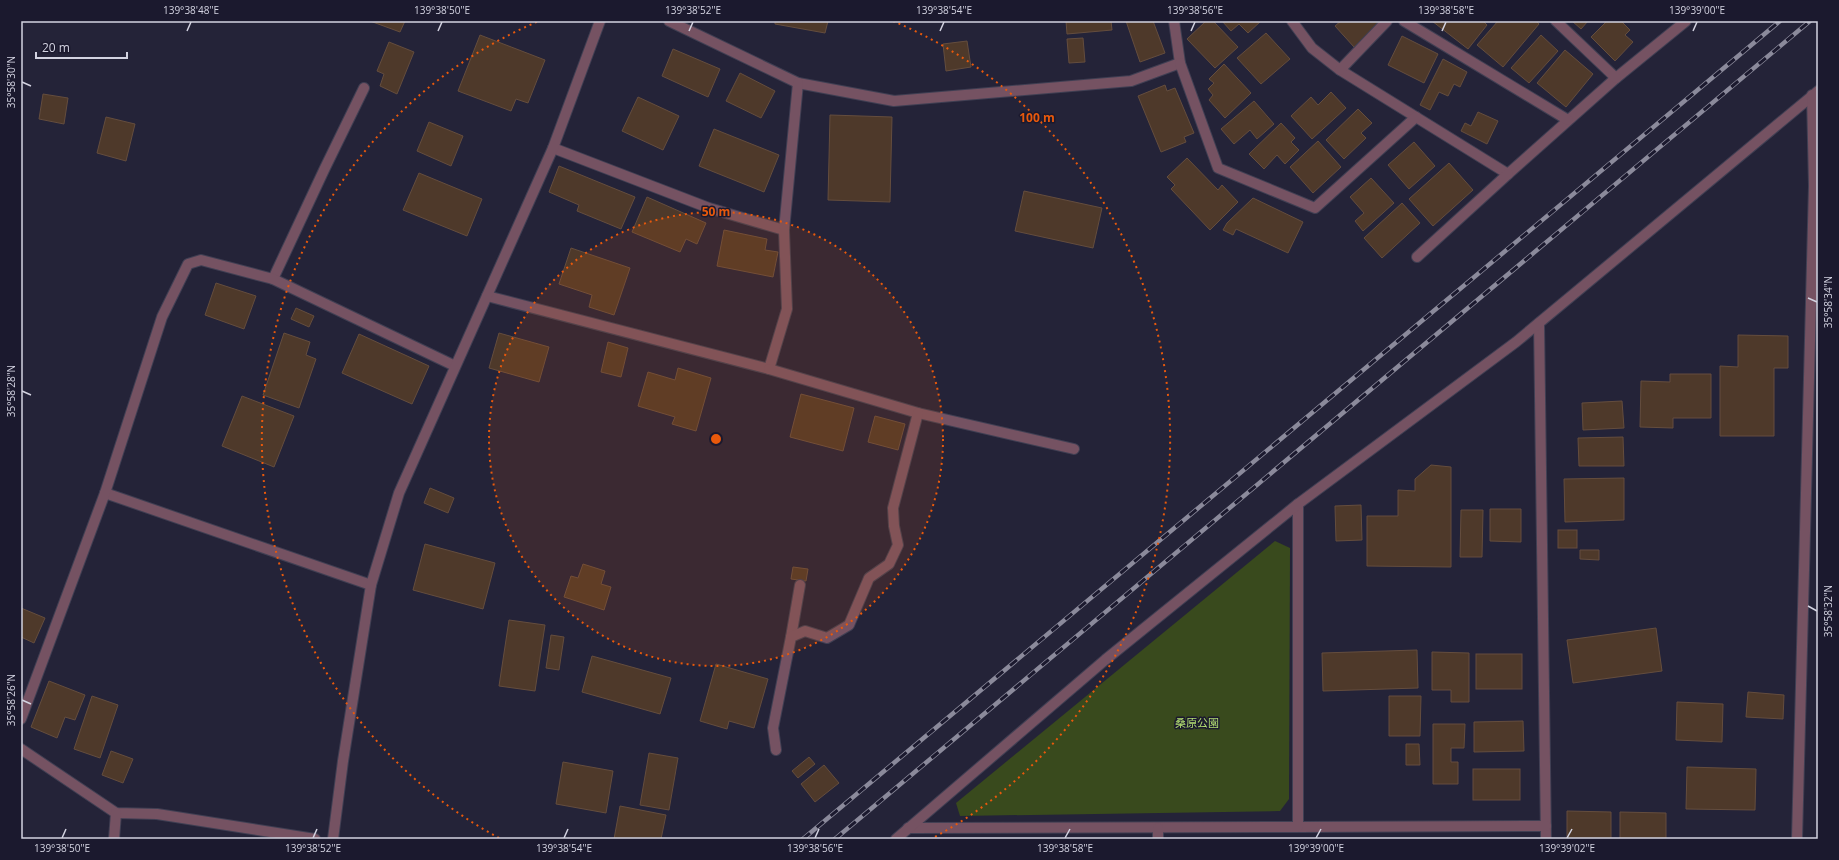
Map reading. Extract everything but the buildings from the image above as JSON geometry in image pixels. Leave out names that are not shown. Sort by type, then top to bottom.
[{"type":"street","points":[[333,839],[344,753],[371,585],[399,493],[553,148],[600,21]]},
{"type":"street","points":[[669,21],[798,83],[894,101],[1131,81],[1180,63]]},
{"type":"street","points":[[1174,21],[1180,63],[1218,168],[1315,208],[1416,117]]},
{"type":"street","points":[[1292,21],[1312,48],[1340,70],[1508,174]]},
{"type":"street","points":[[1340,70],[1387,21]]},
{"type":"street","points":[[1404,21],[1568,120]]},
{"type":"street","points":[[1556,21],[1616,78]]},
{"type":"street","points":[[1417,257],[1568,120],[1616,78],[1686,21]]},
{"type":"street","points":[[769,369],[787,308],[784,230],[798,83]]},
{"type":"street","points":[[273,279],[364,88]]},
{"type":"street","points":[[896,839],[1105,660],[1298,504],[1516,342],[1815,93]]},
{"type":"street","points":[[1797,839],[1814,186],[1815,93]]},
{"type":"street","points":[[553,148],[709,208],[784,230]]},
{"type":"street","points":[[21,719],[105,493],[162,317],[188,264],[201,260],[273,279],[455,366]]},
{"type":"street","points":[[487,296],[769,369],[918,413],[1074,449]]},
{"type":"street","points":[[1539,323],[1546,839]]},
{"type":"street","points":[[791,637],[805,631],[827,638],[849,625],[870,578],[889,564],[898,545],[892,508],[918,413]]},
{"type":"street","points":[[105,493],[371,585]]},
{"type":"street","points":[[1298,504],[1298,827]]},
{"type":"street","points":[[776,750],[773,728],[800,585]]},
{"type":"street","points":[[21,749],[116,812],[157,814],[301,838],[315,839]]},
{"type":"street","points":[[114,839],[116,812]]},
{"type":"street","points":[[908,828],[1546,826]]},
{"type":"street","points":[[1158,828],[1158,839]]},
{"type":"green space","name":"桑原公園","points":[[1275,541],[1290,548],[1289,799],[1280,811],[960,816],[956,803]]},
{"type":"railway","points":[[803,839],[1780,21]]},
{"type":"railway","points":[[835,839],[1810,21]]}]
